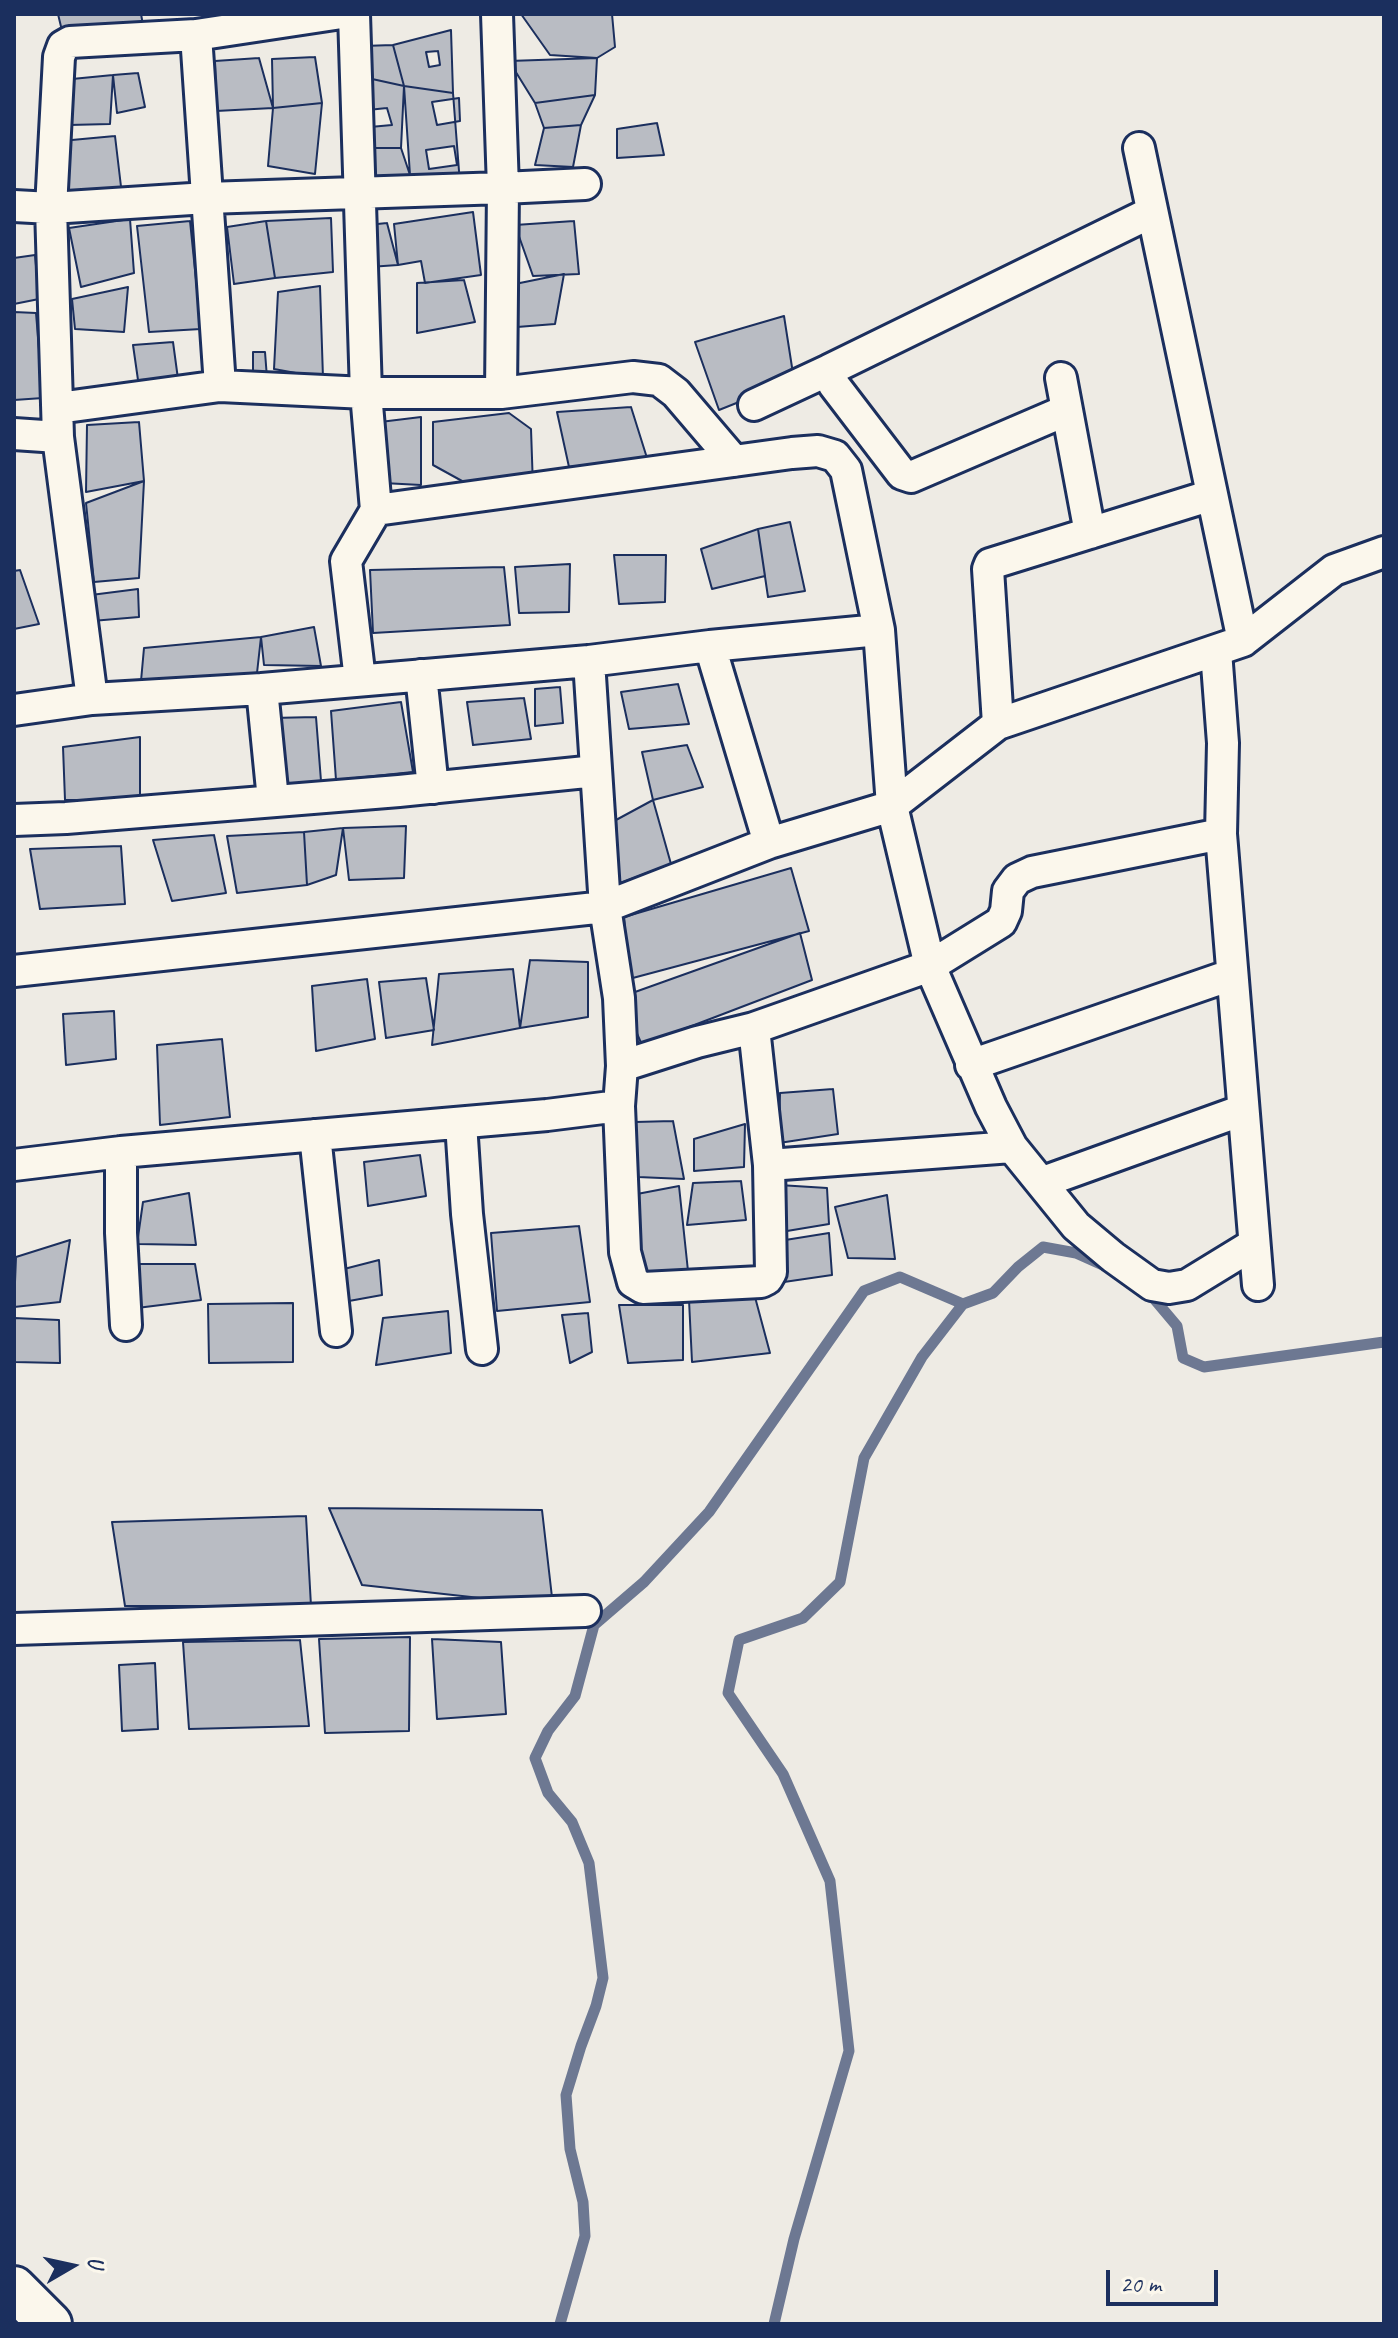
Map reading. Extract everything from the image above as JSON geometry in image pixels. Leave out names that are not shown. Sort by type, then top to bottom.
[{"type":"street","points":[[92,699],[58,423],[51,208],[59,57],[63,46],[70,42],[196,35],[335,14]]},
{"type":"street","points":[[354,14],[366,393],[376,510],[346,561],[360,680]]},
{"type":"street","points":[[497,14],[503,188],[501,393]]},
{"type":"street","points":[[196,35],[220,386]]},
{"type":"street","points":[[1139,148],[1212,495],[1229,646],[1221,834],[1258,1285]]},
{"type":"street","points":[[14,206],[51,208],[207,198],[585,184]]},
{"type":"street","points":[[754,405],[1152,212]]},
{"type":"street","points":[[829,370],[834,385],[902,474],[911,477],[1067,410]]},
{"type":"street","points":[[14,434],[220,386],[366,393],[501,393],[633,377],[659,380],[676,393],[734,461]]},
{"type":"street","points":[[1061,378],[1090,533]]},
{"type":"street","points":[[376,510],[818,451],[835,456],[846,470],[879,630],[892,806],[930,966],[971,1065],[1012,1147],[1076,1226],[1152,1285],[1169,1288],[1187,1285],[1254,1244]]},
{"type":"street","points":[[998,724],[990,564],[1212,495]]},
{"type":"street","points":[[14,971],[605,907],[769,843],[892,806],[998,724],[1229,646],[1334,570],[1384,552]]},
{"type":"street","points":[[14,710],[92,699],[262,689],[589,661],[879,630]]},
{"type":"street","points":[[710,646],[769,843]]},
{"type":"street","points":[[589,661],[605,907],[619,998],[622,1066],[619,1106],[625,1252],[633,1282],[643,1288],[701,1287],[767,1279],[772,1266],[769,1165],[754,1028]]},
{"type":"street","points":[[421,675],[433,788]]},
{"type":"street","points":[[262,689],[273,800]]},
{"type":"street","points":[[14,820],[433,788],[596,771]]},
{"type":"street","points":[[622,1066],[754,1028],[930,966],[1001,922],[1006,911],[1008,891],[1017,879],[1032,872],[1221,834]]},
{"type":"street","points":[[971,1065],[1231,975]]},
{"type":"street","points":[[14,1165],[121,1152],[619,1106]]},
{"type":"street","points":[[1043,1182],[1243,1110]]},
{"type":"street","points":[[461,1123],[467,1214],[482,1349]]},
{"type":"street","points":[[315,1135],[336,1331]]},
{"type":"street","points":[[769,1165],[1012,1147]]},
{"type":"street","points":[[121,1152],[126,1325]]},
{"type":"street","points":[[14,1629],[585,1611]]},
{"type":"street","points":[[14,2288],[50,2324]]},
{"type":"building","points":[[58,14],[141,14],[143,25],[63,35]]},
{"type":"building","points":[[521,14],[612,14],[615,47],[597,58],[550,55]]},
{"type":"building","points":[[451,30],[453,93],[404,86],[393,45]]},
{"type":"building","points":[[393,45],[404,86],[363,77],[363,46]]},
{"type":"building","points":[[438,51],[440,65],[429,67],[426,52]]},
{"type":"building","points":[[315,57],[322,103],[273,108],[272,59]]},
{"type":"building","points":[[259,58],[273,108],[216,111],[215,61]]},
{"type":"building","points":[[597,58],[595,95],[535,103],[509,61]]},
{"type":"building","points":[[138,73],[145,107],[117,113],[113,75]]},
{"type":"building","points":[[113,75],[110,124],[69,125],[72,79]]},
{"type":"building","points":[[363,77],[404,86],[401,148],[369,148]]},
{"type":"building","points":[[404,86],[453,93],[460,184],[410,175]]},
{"type":"building","points":[[595,95],[581,125],[544,128],[535,103]]},
{"type":"building","points":[[459,98],[460,121],[437,125],[432,102]]},
{"type":"building","points":[[322,103],[315,174],[268,166],[273,108]]},
{"type":"building","points":[[387,108],[392,125],[370,127],[368,110]]},
{"type":"building","points":[[657,123],[664,155],[617,158],[617,129]]},
{"type":"building","points":[[581,125],[573,167],[535,165],[544,128]]},
{"type":"building","points":[[115,136],[122,195],[61,195],[61,141]]},
{"type":"building","points":[[454,146],[457,165],[429,169],[426,150]]},
{"type":"building","points":[[369,148],[401,148],[410,175],[370,189]]},
{"type":"building","points":[[473,212],[481,275],[425,283],[421,261],[398,265],[394,224]]},
{"type":"building","points":[[331,218],[333,272],[275,278],[266,221]]},
{"type":"building","points":[[130,219],[134,273],[81,287],[69,228]]},
{"type":"building","points":[[190,221],[201,329],[149,332],[137,226]]},
{"type":"building","points":[[266,221],[275,278],[234,284],[227,227]]},
{"type":"building","points":[[574,221],[579,274],[533,276],[515,225]]},
{"type":"building","points":[[387,223],[398,265],[369,267],[368,225]]},
{"type":"building","points":[[35,255],[39,299],[14,304],[14,258]]},
{"type":"building","points":[[564,274],[555,324],[517,327],[515,284]]},
{"type":"building","points":[[464,280],[475,322],[417,333],[417,283]]},
{"type":"building","points":[[320,286],[323,378],[274,369],[278,292]]},
{"type":"building","points":[[128,287],[124,332],[75,329],[72,299]]},
{"type":"building","points":[[14,312],[36,313],[43,398],[14,400]]},
{"type":"building","points":[[784,316],[794,380],[719,410],[695,342]]},
{"type":"building","points":[[173,342],[178,379],[138,380],[133,345]]},
{"type":"building","points":[[253,352],[265,352],[267,378],[253,379]]},
{"type":"building","points":[[631,407],[647,458],[569,467],[557,412]]},
{"type":"building","points":[[509,413],[531,429],[533,487],[482,492],[433,465],[433,422]]},
{"type":"building","points":[[421,417],[421,485],[383,483],[380,422]]},
{"type":"building","points":[[139,422],[144,481],[86,492],[87,425]]},
{"type":"building","points":[[144,481],[139,578],[94,582],[86,503]]},
{"type":"building","points":[[790,522],[805,591],[768,597],[758,529]]},
{"type":"building","points":[[758,529],[765,576],[712,589],[701,549]]},
{"type":"building","points":[[614,555],[666,555],[665,602],[619,604]]},
{"type":"building","points":[[570,564],[569,612],[519,613],[515,567]]},
{"type":"building","points":[[504,567],[510,625],[373,633],[370,570]]},
{"type":"building","points":[[20,570],[39,624],[14,629],[14,571]]},
{"type":"building","points":[[138,589],[139,617],[92,621],[91,595]]},
{"type":"building","points":[[314,627],[321,666],[264,665],[261,637]]},
{"type":"building","points":[[261,637],[257,673],[141,681],[144,648]]},
{"type":"building","points":[[678,684],[689,724],[629,729],[621,692]]},
{"type":"building","points":[[560,687],[563,723],[535,726],[535,689]]},
{"type":"building","points":[[524,698],[531,739],[473,745],[467,702]]},
{"type":"building","points":[[401,702],[413,772],[336,780],[331,711]]},
{"type":"building","points":[[316,717],[321,781],[285,788],[272,718]]},
{"type":"building","points":[[140,737],[140,800],[65,800],[63,747]]},
{"type":"building","points":[[687,745],[703,787],[653,800],[642,752]]},
{"type":"building","points":[[653,800],[671,864],[618,884],[616,820]]},
{"type":"building","points":[[406,826],[404,878],[349,880],[343,828]]},
{"type":"building","points":[[343,828],[336,875],[307,885],[304,832]]},
{"type":"building","points":[[304,832],[307,885],[237,893],[227,836]]},
{"type":"building","points":[[214,835],[226,893],[172,901],[153,840]]},
{"type":"building","points":[[121,846],[125,904],[40,909],[30,849]]},
{"type":"building","points":[[791,868],[809,931],[629,979],[624,917]]},
{"type":"building","points":[[800,933],[812,980],[642,1045],[621,997]]},
{"type":"building","points":[[530,960],[588,962],[588,1017],[520,1028]]},
{"type":"building","points":[[513,969],[520,1028],[432,1045],[439,974]]},
{"type":"building","points":[[426,978],[434,1030],[386,1038],[379,982]]},
{"type":"building","points":[[367,979],[375,1039],[316,1051],[312,986]]},
{"type":"building","points":[[114,1011],[116,1059],[66,1065],[63,1014]]},
{"type":"building","points":[[222,1039],[230,1117],[160,1125],[157,1045]]},
{"type":"building","points":[[833,1089],[838,1134],[779,1143],[780,1093]]},
{"type":"building","points":[[673,1121],[684,1179],[638,1177],[635,1122]]},
{"type":"building","points":[[745,1124],[744,1167],[694,1171],[694,1139]]},
{"type":"building","points":[[420,1155],[426,1196],[368,1206],[364,1162]]},
{"type":"building","points":[[741,1181],[746,1220],[687,1225],[693,1183]]},
{"type":"building","points":[[779,1185],[827,1188],[829,1224],[781,1232]]},
{"type":"building","points":[[679,1186],[688,1271],[639,1275],[637,1194]]},
{"type":"building","points":[[189,1193],[196,1245],[137,1244],[143,1202]]},
{"type":"building","points":[[887,1195],[895,1259],[848,1258],[835,1207]]},
{"type":"building","points":[[579,1226],[590,1302],[497,1311],[491,1233]]},
{"type":"building","points":[[829,1233],[832,1275],[784,1282],[779,1241]]},
{"type":"building","points":[[70,1240],[60,1302],[14,1307],[16,1257]]},
{"type":"building","points":[[379,1260],[382,1295],[349,1301],[344,1269]]},
{"type":"building","points":[[139,1264],[195,1264],[201,1300],[129,1309]]},
{"type":"building","points":[[755,1297],[770,1353],[692,1362],[689,1300]]},
{"type":"building","points":[[293,1303],[293,1362],[209,1363],[208,1304]]},
{"type":"building","points":[[619,1305],[683,1305],[683,1360],[628,1363]]},
{"type":"building","points":[[448,1311],[451,1353],[376,1365],[383,1318]]},
{"type":"building","points":[[588,1313],[592,1352],[570,1363],[562,1315]]},
{"type":"building","points":[[14,1318],[59,1320],[60,1363],[14,1362]]},
{"type":"building","points":[[329,1508],[542,1510],[553,1606],[362,1585]]},
{"type":"building","points":[[306,1516],[311,1606],[125,1606],[112,1522]]},
{"type":"building","points":[[410,1637],[409,1731],[325,1733],[319,1639]]},
{"type":"building","points":[[432,1639],[501,1642],[506,1714],[437,1719]]},
{"type":"building","points":[[300,1640],[309,1726],[189,1729],[183,1642]]},
{"type":"building","points":[[155,1663],[158,1729],[122,1731],[119,1665]]},
{"type":"waterway","points":[[560,2324],[585,2236],[583,2202],[570,2149],[566,2095],[603,1978],[589,1863],[572,1822],[548,1793],[535,1758],[548,1731],[575,1696],[594,1625],[644,1582],[709,1512],[864,1291],[900,1277],[963,1304],[993,1293],[1043,1247],[1076,1253],[1105,1266]]},
{"type":"waterway","points":[[1150,1294],[1177,1326],[1183,1358],[1204,1367],[1384,1342]]},
{"type":"waterway","points":[[774,2324],[794,2239],[849,2051],[830,1881],[783,1774],[728,1693],[739,1640],[803,1618],[840,1582],[864,1458],[922,1357],[963,1304]]}]
